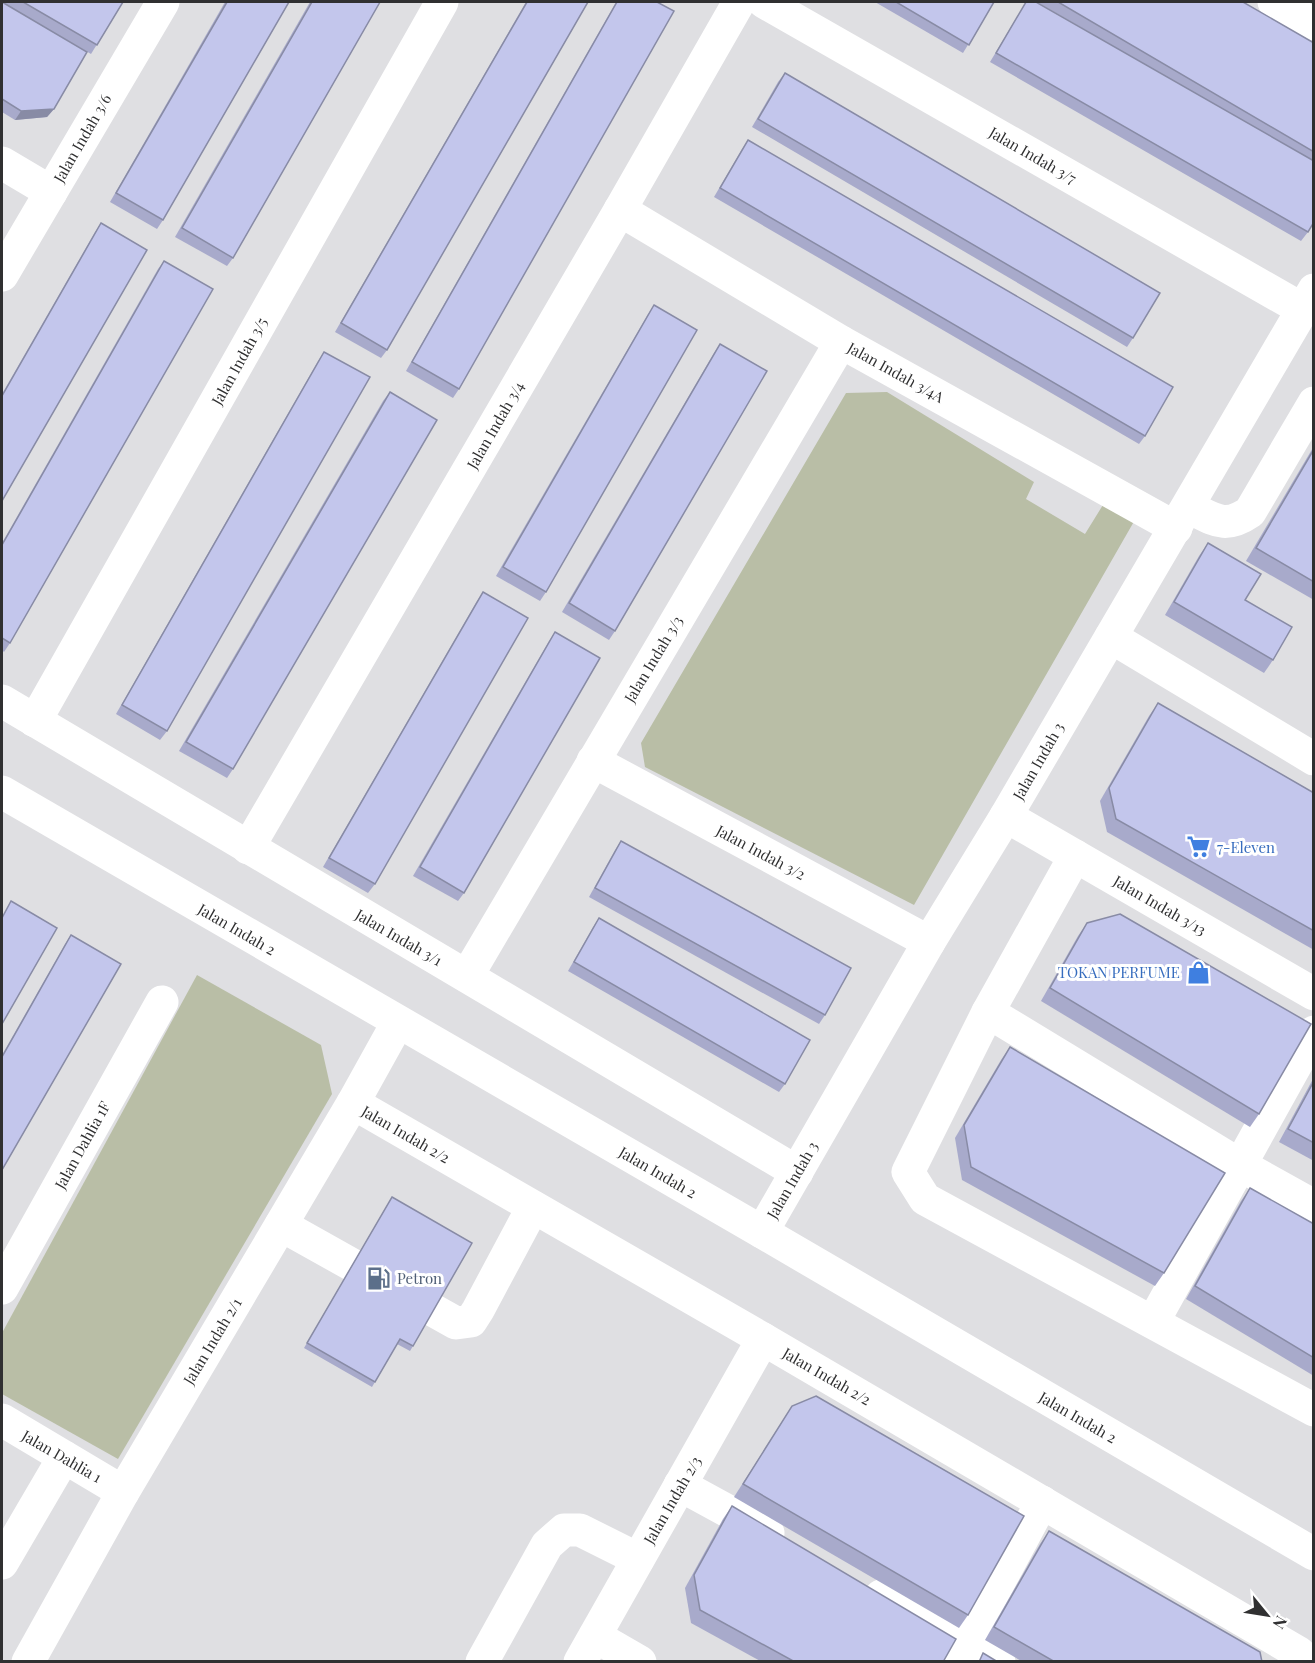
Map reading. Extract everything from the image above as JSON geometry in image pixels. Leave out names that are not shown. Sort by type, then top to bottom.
[{"type":"street","name":"Jalan Indah 3/6","points":[[2,275],[163,2]]},
{"type":"street","name":"Jalan Indah 3/5","points":[[35,721],[442,2]]},
{"type":"street","name":"Jalan Indah 3/4","points":[[248,848],[739,2]]},
{"type":"street","name":"Jalan Indah 3/7","points":[[764,2],[1308,300]]},
{"type":"street","points":[[1274,2],[1314,24]]},
{"type":"street","points":[[2,163],[51,192]]},
{"type":"street","name":"Jalan Indah 3/4A","points":[[620,210],[840,342],[1182,517],[1223,522],[1238,521],[1250,512],[1314,403]]},
{"type":"street","name":"Jalan Indah 3","points":[[762,1232],[929,942],[1006,816],[1308,300]]},
{"type":"street","name":"Jalan Indah 3/3","points":[[467,976],[840,342]]},
{"type":"street","points":[[1111,637],[1314,759]]},
{"type":"street","name":"Jalan Indah 3/1","points":[[2,701],[797,1172]]},
{"type":"street","name":"Jalan Indah 3/2","points":[[593,761],[929,942]]},
{"type":"street","name":"Jalan Indah 2","points":[[2,792],[1314,1554]]},
{"type":"street","name":"Jalan Indah 3/13","points":[[1006,816],[1314,994]]},
{"type":"street","points":[[1075,856],[988,1012],[908,1172],[925,1199],[1314,1410]]},
{"type":"street","name":"Jalan Dahlia 1F","points":[[2,1288],[162,1002]]},
{"type":"street","points":[[988,1012],[1239,1165],[1314,1206]]},
{"type":"street","name":"Jalan Indah 2/1","points":[[28,1662],[123,1492],[353,1103],[398,1022]]},
{"type":"street","points":[[1153,1322],[1314,1032]]},
{"type":"street","name":"Jalan Indah 2/2","points":[[353,1103],[1042,1502],[1296,1657]]},
{"type":"street","points":[[281,1225],[456,1323],[471,1321],[533,1207]]},
{"type":"street","name":"Jalan Indah 2/3","points":[[587,1648],[763,1339]]},
{"type":"street","name":"Jalan Dahlia 1","points":[[2,1420],[123,1492]]},
{"type":"street","points":[[2,1563],[64,1457]]},
{"type":"street","points":[[680,1485],[793,1547]]},
{"type":"street","points":[[962,1653],[1042,1502]]},
{"type":"street","points":[[482,1662],[547,1545],[564,1530],[580,1530],[638,1559]]},
{"type":"street","points":[[854,1581],[962,1653],[999,1662]]},
{"type":"street","points":[[587,1648],[640,1662]]},
{"type":"green space","points":[[887,392],[1034,482],[1026,499],[1085,534],[1106,500],[1136,518],[914,905],[645,767],[641,743],[846,393]]},
{"type":"green space","points":[[197,975],[321,1045],[332,1094],[118,1459],[2,1394],[2,1333]]},
{"type":"building","points":[[2,2],[87,52],[54,109],[21,111],[2,99]]},
{"type":"building","points":[[23,2],[123,2],[97,45]]},
{"type":"building","points":[[227,2],[289,2],[163,220],[116,193]]},
{"type":"building","points":[[312,2],[380,2],[233,258],[182,228]]},
{"type":"building","points":[[527,2],[588,2],[387,350],[341,323]]},
{"type":"building","points":[[617,2],[657,2],[674,11],[459,389],[412,362]]},
{"type":"building","points":[[896,2],[994,2],[969,45]]},
{"type":"building","points":[[1026,2],[1036,2],[1314,161],[1314,222],[1308,232],[996,53]]},
{"type":"building","points":[[1058,2],[1243,2],[1314,43],[1314,152]]},
{"type":"building","points":[[785,73],[1160,293],[1133,338],[758,119]]},
{"type":"building","points":[[748,140],[1173,387],[1145,436],[720,188]]},
{"type":"building","points":[[101,223],[147,250],[2,501],[2,396]]},
{"type":"building","points":[[164,261],[213,289],[10,643],[2,638],[2,545]]},
{"type":"building","points":[[654,305],[697,330],[546,592],[503,567]]},
{"type":"building","points":[[720,344],[767,371],[615,631],[569,603]]},
{"type":"building","points":[[324,352],[370,377],[167,731],[122,705]]},
{"type":"building","points":[[390,392],[437,420],[233,769],[186,742]]},
{"type":"building","points":[[1314,449],[1314,582],[1256,548]]},
{"type":"building","points":[[1208,543],[1261,574],[1245,600],[1292,627],[1273,660],[1174,602]]},
{"type":"building","points":[[483,592],[528,618],[375,884],[329,858]]},
{"type":"building","points":[[555,632],[600,658],[464,893],[420,867]]},
{"type":"building","points":[[1158,703],[1314,793],[1314,931],[1116,819],[1109,788]]},
{"type":"building","points":[[621,841],[851,968],[825,1015],[595,888]]},
{"type":"building","points":[[11,901],[57,928],[2,1024],[2,918]]},
{"type":"building","points":[[1120,914],[1311,1024],[1259,1114],[1050,988],[1087,923]]},
{"type":"building","points":[[599,918],[810,1040],[785,1084],[574,962]]},
{"type":"building","points":[[71,935],[121,964],[2,1170],[2,1057]]},
{"type":"building","points":[[1010,1047],[1225,1173],[1164,1273],[971,1167],[964,1125]]},
{"type":"building","points":[[1314,1081],[1314,1143],[1288,1129]]},
{"type":"building","points":[[1250,1188],[1314,1224],[1314,1358],[1195,1286]]},
{"type":"building","points":[[392,1197],[472,1243],[413,1346],[400,1339],[375,1382],[307,1343]]},
{"type":"building","points":[[816,1396],[1024,1516],[968,1615],[743,1484],[792,1406]]},
{"type":"building","points":[[732,1506],[956,1639],[943,1662],[795,1662],[700,1610],[694,1575]]},
{"type":"building","points":[[1049,1531],[1260,1652],[1262,1662],[1055,1662],[994,1627]]},
{"type":"building","points":[[983,1653],[998,1662],[979,1662]]},
{"type":"place","name":"7-Eleven","points":[[1199,847]]},
{"type":"place","name":"TOKAN PERFUME","points":[[1198,972]]},
{"type":"place","name":"Petron","points":[[379,1278]]}]
